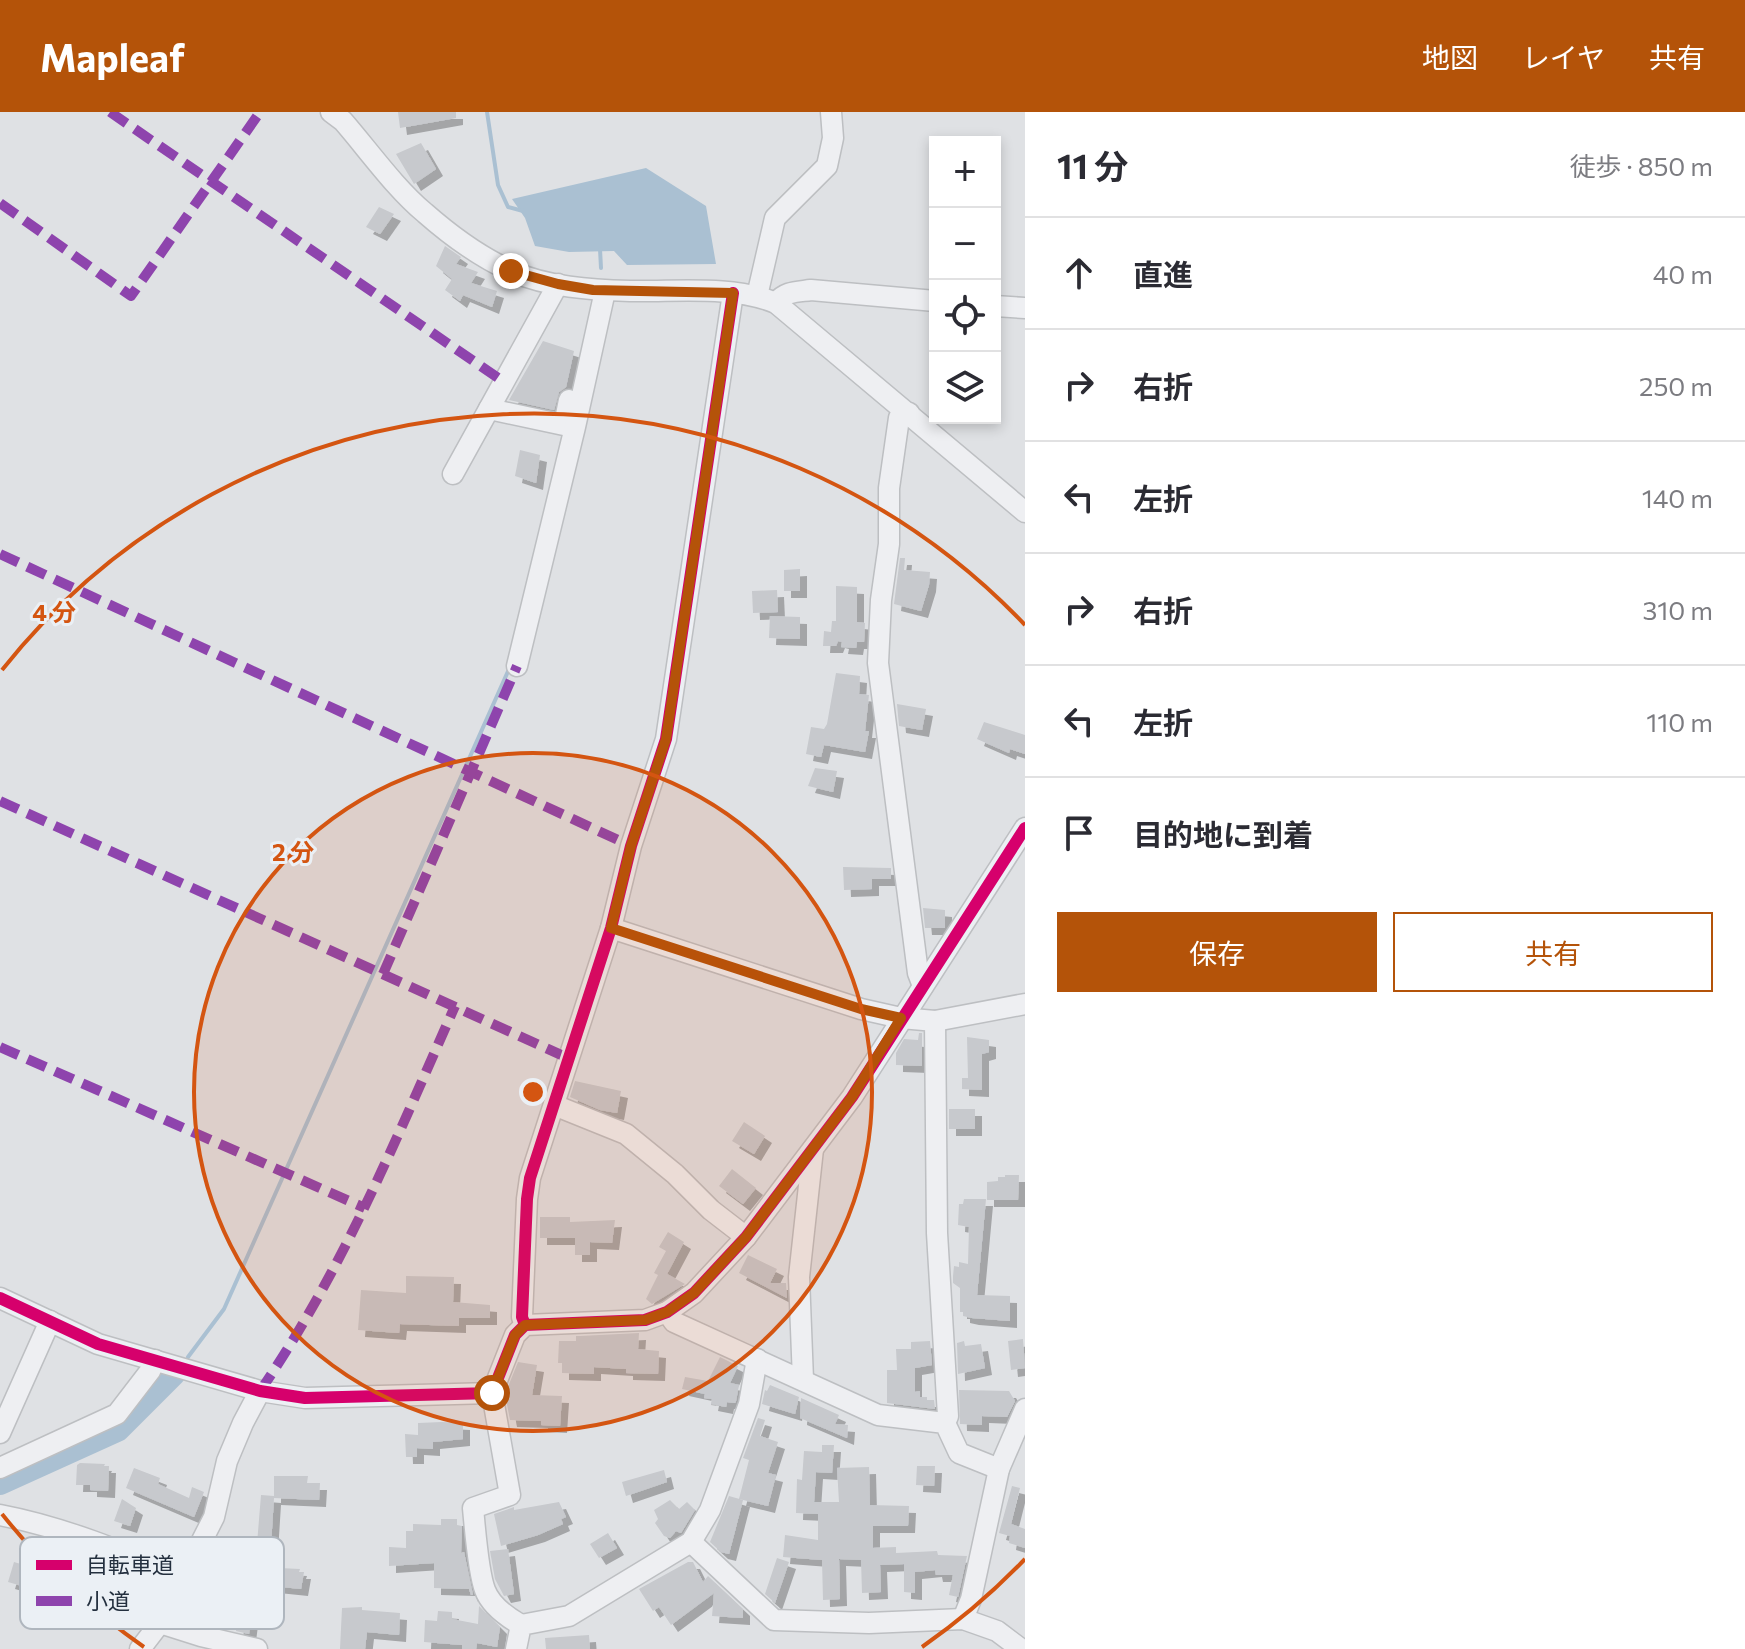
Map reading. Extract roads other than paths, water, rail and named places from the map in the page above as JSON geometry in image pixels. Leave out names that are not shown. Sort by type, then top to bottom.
[{"type":"street","points":[[331,112],[343,121],[423,211],[466,245],[511,271],[558,284],[599,290],[733,293],[766,300],[909,413],[1025,512]]},
{"type":"street","points":[[766,300],[775,218],[827,166],[833,138],[831,112]]},
{"type":"street","points":[[453,474],[558,284]]},
{"type":"street","points":[[489,409],[564,425],[599,290]]},
{"type":"street","points":[[517,666],[575,427],[599,290]]},
{"type":"street","points":[[766,300],[811,290],[929,300]]},
{"type":"street","points":[[525,1325],[522,1317],[530,1178],[611,928],[631,846],[666,739],[733,293]]},
{"type":"street","points":[[1001,306],[1025,308]]},
{"type":"street","points":[[909,413],[899,418],[889,488],[889,544],[881,600],[878,663],[918,973],[923,986]]},
{"type":"street","points":[[757,1359],[749,1404],[710,1510],[691,1542],[569,1616],[521,1625],[507,1617],[484,1589],[473,1508],[510,1495],[492,1393],[515,1335],[525,1325],[645,1320],[667,1312],[694,1293],[746,1237],[852,1097],[1025,828]]},
{"type":"street","points":[[611,928],[861,1009],[901,1018],[935,1021],[1025,1004]]},
{"type":"street","points":[[935,1021],[937,1233],[948,1416],[945,1423],[959,1453],[999,1469]]},
{"type":"street","points":[[554,1105],[626,1134],[746,1237]]},
{"type":"street","points":[[803,1380],[799,1277],[813,1149]]},
{"type":"street","points":[[0,1298],[98,1344],[260,1391],[305,1398],[492,1393]]},
{"type":"street","points":[[667,1312],[674,1322],[878,1415],[945,1423]]},
{"type":"street","points":[[0,1433],[50,1321]]},
{"type":"street","points":[[0,1468],[117,1414],[155,1360]]},
{"type":"street","points":[[204,1537],[214,1517],[227,1461],[260,1391]]},
{"type":"street","points":[[963,1619],[971,1599],[999,1469],[1025,1409]]},
{"type":"street","points":[[0,1515],[38,1522],[50,1529],[79,1537]]},
{"type":"street","points":[[691,1542],[774,1620],[869,1623],[963,1619],[997,1631],[1021,1649]]},
{"type":"street","points":[[516,1649],[521,1625]]},
{"type":"street","points":[[140,1649],[155,1629]]},
{"type":"street","points":[[179,1629],[257,1649]]},
{"type":"water","points":[[646,168],[706,206],[716,264],[627,265],[614,251],[569,252],[535,246],[525,218],[512,199]]},
{"type":"waterway","points":[[487,112],[498,185],[508,207],[523,211]]},
{"type":"waterway","points":[[600,249],[601,268]]},
{"type":"waterway","points":[[188,1357],[224,1309],[509,669]]},
{"type":"waterway","points":[[0,1482],[117,1429],[173,1373]]}]
